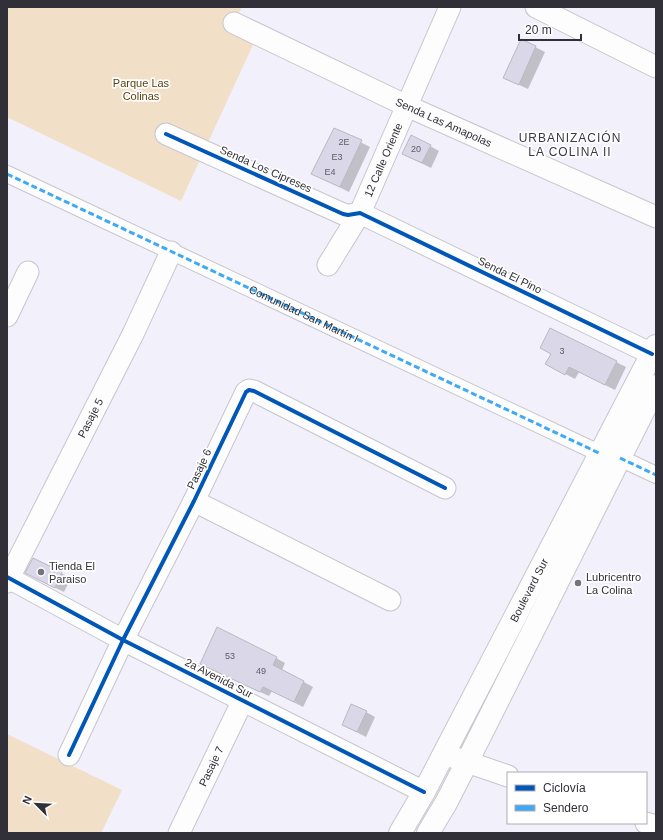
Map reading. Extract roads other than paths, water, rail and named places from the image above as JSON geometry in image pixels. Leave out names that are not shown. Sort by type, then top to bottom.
[{"type":"highway","name":"Boulevard Sur","points":[[428,833],[446,803],[467,762],[610,456],[654,350]]},
{"type":"highway","name":"Boulevard Sur","points":[[400,833],[610,456],[656,386]]},
{"type":"street","name":"12 Calle Oriente","points":[[328,265],[360,212],[450,7]]},
{"type":"street","points":[[536,7],[656,67]]},
{"type":"street","name":"Senda Las Amapolas","points":[[234,23],[407,106],[656,218]]},
{"type":"street","name":"Senda Los Cipreses","points":[[166,134],[343,214],[348,215],[360,212]]},
{"type":"street","name":"Comunidad San Martín I","points":[[7,174],[610,456],[656,475]]},
{"type":"street","name":"Senda El Pino","points":[[360,212],[654,350]]},
{"type":"street","name":"Pasaje 5","points":[[8,579],[133,334],[171,252]]},
{"type":"street","points":[[7,316],[28,272]]},
{"type":"street","name":"Pasaje 6","points":[[69,755],[123,640],[194,501],[246,392],[249,390],[254,390],[445,488]]},
{"type":"street","name":"Pasaje 6","points":[[194,501],[390,600]]},
{"type":"street","name":"2a Avenida Sur","points":[[8,579],[123,640],[424,792]]},
{"type":"street","name":"Pasaje 7","points":[[179,833],[243,700]]},
{"type":"street","points":[[444,754],[507,776]]},
{"type":"place","name":"Tienda El Paraiso","points":[[41,572]]},
{"type":"place","name":"Lubricentro La Colina","points":[[578,583]]},
{"type":"district","name":"URBANIZACIÓN LA COLINA II","points":[[570,145]]},
{"type":"park label","name":"Parque Las Colinas","points":[[141,89]]}]
